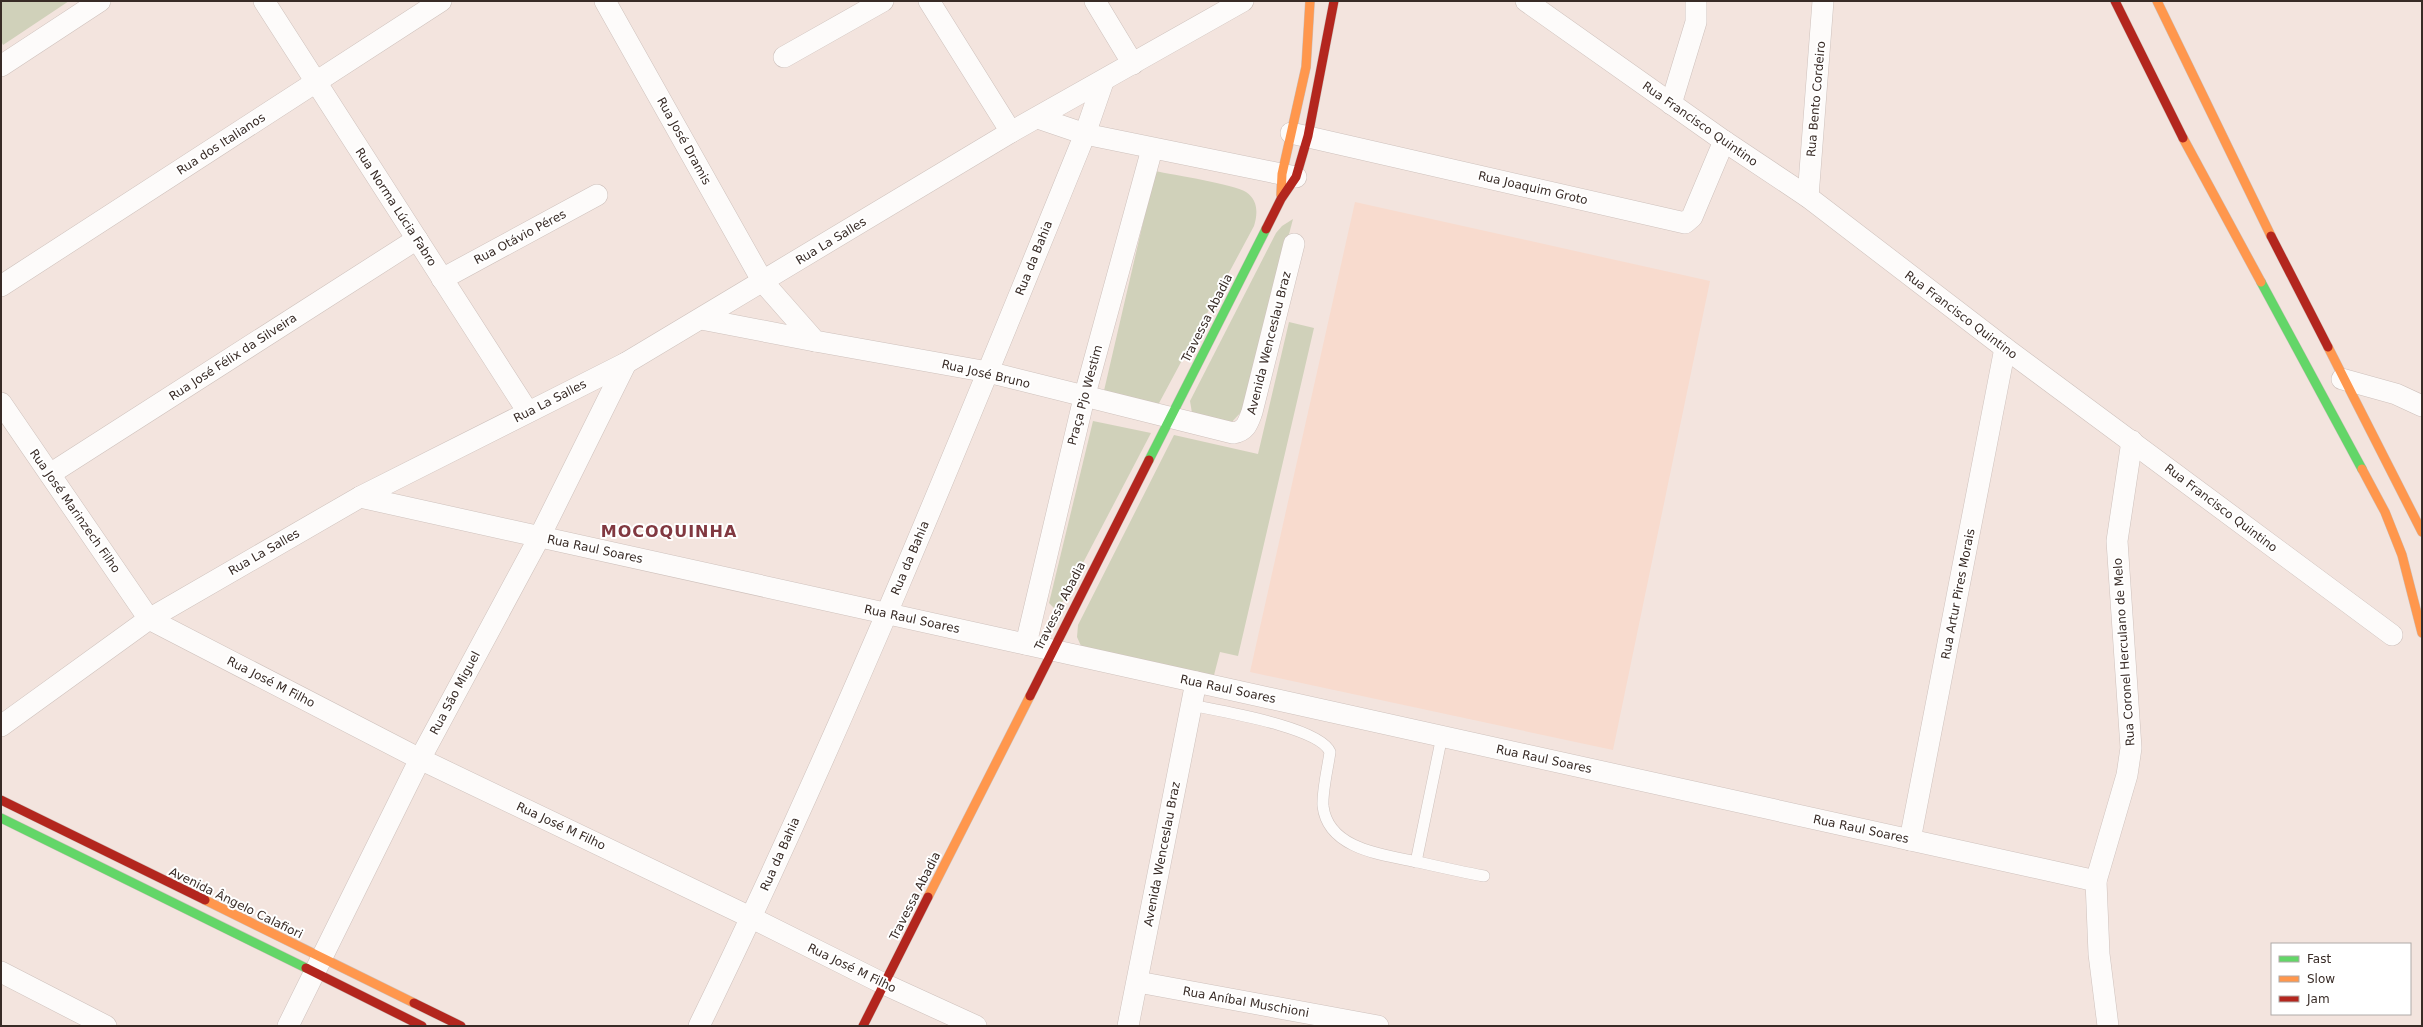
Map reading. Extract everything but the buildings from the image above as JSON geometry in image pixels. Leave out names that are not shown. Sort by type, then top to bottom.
[{"type":"main road","points":[[1299,135],[1306,67],[1310,1]]},
{"type":"main road","points":[[1299,135],[1334,1]]},
{"type":"main road","points":[[2115,1],[2189,150],[2385,512],[2402,555],[2422,633]]},
{"type":"main road","points":[[2157,1],[2240,176],[2422,532]]},
{"type":"main road","name":"Travessa Abadia","points":[[863,1026],[1281,199],[1289,175],[1299,135]]},
{"type":"main road","name":"Travessa Abadia","points":[[1281,199],[1289,175],[1299,135]]},
{"type":"main road","name":"Avenida Ângelo Calafiori","points":[[1,800],[319,966],[422,1026]]},
{"type":"main road","name":"Avenida Ângelo Calafiori","points":[[1,818],[319,966],[461,1026]]},
{"type":"street","points":[[1,66],[100,1]]},
{"type":"street","name":"Rua Norma Lúcia Fabro","points":[[264,1],[528,412]]},
{"type":"street","name":"Rua dos Italianos","points":[[1,286],[441,1]]},
{"type":"street","name":"Rua José Dramis","points":[[605,1],[763,282]]},
{"type":"street","points":[[784,57],[883,1]]},
{"type":"street","points":[[930,1],[1011,132]]},
{"type":"street","points":[[1095,1],[1133,64]]},
{"type":"street","name":"Rua La Salles","points":[[1,726],[149,619],[360,497],[626,363],[1011,132],[1103,82],[1243,1]]},
{"type":"street","name":"Rua Francisco Quintino","points":[[1526,1],[1724,141],[1808,197],[2005,348],[2392,635]]},
{"type":"street","points":[[1671,104],[1696,22],[1696,1]]},
{"type":"street","name":"Rua Bento Cordeiro","points":[[1808,197],[1823,1]]},
{"type":"street","points":[[2167,1],[2179,46]]},
{"type":"street","name":"Rua da Bahia","points":[[699,1026],[752,918],[887,613],[988,372],[1085,134],[1103,82]]},
{"type":"street","points":[[1038,118],[1085,134],[1152,149],[1289,175]]},
{"type":"street","name":"Rua Joaquim Groto","points":[[1299,135],[1685,223],[1692,217],[1724,141]]},
{"type":"street","name":"Praça Pjo Westim","points":[[1026,644],[1084,398],[1152,149]]},
{"type":"street","name":"Rua Otávio Péres","points":[[442,278],[597,195]]},
{"type":"street","name":"Rua José Félix da Silveira","points":[[50,474],[417,239]]},
{"type":"street","name":"Avenida Wenceslau Braz","points":[[1233,433],[1244,429],[1252,412],[1294,244]]},
{"type":"street","points":[[763,282],[815,341]]},
{"type":"street","name":"Rua José Bruno","points":[[701,319],[988,372],[1084,398],[1233,433]]},
{"type":"street","name":"Rua Artur Pires Morais","points":[[1910,840],[2005,348]]},
{"type":"street","name":"Rua São Miguel","points":[[288,1026],[420,759],[540,536],[626,363]]},
{"type":"street","points":[[2342,378],[2396,394],[2422,406]]},
{"type":"street","name":"Rua José Marinzech Filho","points":[[1,403],[149,619]]},
{"type":"street","name":"Rua Coronel Herculano de Melo","points":[[2108,1026],[2099,954],[2096,881],[2128,775],[2131,748],[2117,541],[2132,441]]},
{"type":"street","name":"Rua Raul Soares","points":[[360,497],[2096,881]]},
{"type":"street","name":"Rua José M Filho","points":[[149,619],[420,759],[752,918],[884,984],[976,1026]]},
{"type":"street","name":"Avenida Wenceslau Braz","points":[[1128,1026],[1138,982],[1196,682]]},
{"type":"street","points":[[1,972],[106,1026]]},
{"type":"street","name":"Rua Aníbal Muschioni","points":[[1138,982],[1378,1026]]},
{"type":"lane","points":[[1191,705],[1294,729],[1324,742],[1330,752],[1323,806],[1329,824],[1340,837],[1355,845],[1383,856],[1484,876]]},
{"type":"lane","points":[[1416,862],[1442,736]]},
{"type":"shaded area","points":[[1355,202],[1710,281],[1613,750],[1250,672]]},
{"type":"green space","points":[[1,1],[69,1],[3,45],[1,41]]},
{"type":"green space","points":[[1155,171],[1217,183],[1239,189],[1250,195],[1256,207],[1254,226],[1158,405],[1103,395]]},
{"type":"green space","points":[[1293,219],[1243,410],[1230,424],[1192,413],[1190,401],[1276,233],[1282,226]]},
{"type":"green space","points":[[1289,322],[1314,328],[1238,656],[1220,652],[1213,679],[1081,646],[1077,637],[1078,625],[1174,435],[1258,454]]},
{"type":"green space","points":[[1093,421],[1151,433],[1062,603],[1054,608],[1049,603]]},
{"type":"traffic: fast","points":[[1149,460],[1266,229]]},
{"type":"traffic: fast","points":[[2261,282],[2362,469]]},
{"type":"traffic: fast","points":[[1,818],[306,968]]},
{"type":"traffic: slow","points":[[1281,195],[1282,174],[1306,67],[1310,1]]},
{"type":"traffic: slow","points":[[2157,1],[2271,236]]},
{"type":"traffic: slow","points":[[2183,138],[2261,282]]},
{"type":"traffic: slow","points":[[2328,347],[2422,532]]},
{"type":"traffic: slow","points":[[2362,469],[2385,512],[2402,555],[2422,633]]},
{"type":"traffic: slow","points":[[928,897],[1030,696]]},
{"type":"traffic: slow","points":[[205,900],[414,1003]]},
{"type":"traffic: jam","points":[[1266,229],[1281,199],[1296,177],[1308,136],[1334,1]]},
{"type":"traffic: jam","points":[[2115,1],[2183,138]]},
{"type":"traffic: jam","points":[[2271,236],[2328,347]]},
{"type":"traffic: jam","points":[[1030,696],[1149,460]]},
{"type":"traffic: jam","points":[[1,800],[205,900]]},
{"type":"traffic: jam","points":[[863,1026],[928,897]]},
{"type":"traffic: jam","points":[[306,968],[422,1026]]},
{"type":"traffic: jam","points":[[414,1003],[461,1026]]},
{"type":"district","name":"MOCOQUINHA","points":[[669,531]]}]
